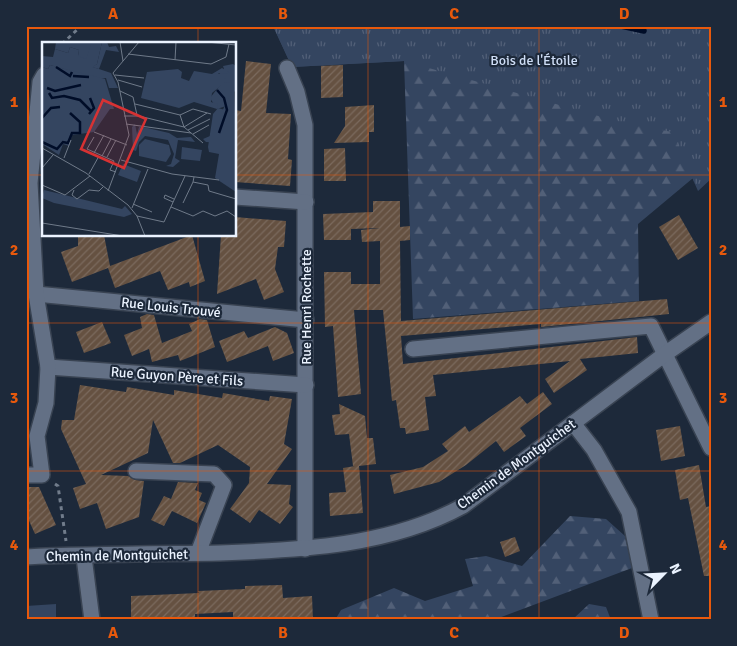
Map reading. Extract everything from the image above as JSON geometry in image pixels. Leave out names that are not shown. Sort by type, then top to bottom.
[{"type":"street","name":"Rue Henri Rochette","points":[[287,68],[297,92],[305,125],[305,549]]},
{"type":"street","points":[[26,475],[42,475],[31,436],[46,403],[48,367],[36,294],[37,184],[40,82],[42,78]]},
{"type":"street","points":[[236,197],[306,202]]},
{"type":"street","name":"Rue Louis Trouvé","points":[[36,294],[306,320]]},
{"type":"street","name":"Chemin de Montguichet","points":[[26,558],[305,549],[364,540],[445,516],[463,506],[665,354],[711,322]]},
{"type":"street","points":[[413,350],[651,326],[711,448]]},
{"type":"street","name":"Rue Guyon Père et Fils","points":[[48,367],[306,385]]},
{"type":"street","points":[[573,423],[594,450],[629,512],[651,620]]},
{"type":"street","points":[[136,471],[214,474],[224,485],[198,553]]},
{"type":"street","points":[[84,557],[92,620]]},
{"type":"path","points":[[64,42],[81,26]]},
{"type":"path","points":[[42,475],[58,486],[68,556]]},
{"type":"green space","name":"Bois de l'Étoile","points":[[273,26],[696,26],[711,163],[638,224],[639,301],[413,319],[404,61],[292,67]]},
{"type":"green space","name":"Bois de l'Étoile","points":[[273,26],[711,26],[711,179],[698,191],[672,132],[616,121],[404,61],[292,67]]},
{"type":"green space","points":[[570,516],[606,519],[625,536],[632,568],[496,619],[498,620],[335,620],[341,610],[394,588],[425,601],[473,586],[465,559],[486,556],[522,566]]},
{"type":"green space","points":[[56,604],[56,620],[26,620],[26,606]]},
{"type":"green space","points":[[589,604],[606,607],[611,620],[572,620]]},
{"type":"building","points":[[246,61],[271,64],[266,113],[291,114],[288,159],[292,160],[290,186],[236,182],[236,110],[241,111]]},
{"type":"building","points":[[343,65],[343,97],[321,98],[321,66]]},
{"type":"building","points":[[374,105],[374,132],[369,132],[369,142],[334,143],[345,126],[345,107]]},
{"type":"building","points":[[345,148],[346,181],[324,181],[324,149]]},
{"type":"building","points":[[373,201],[400,201],[400,227],[410,226],[410,240],[400,241],[401,321],[667,299],[669,314],[541,327],[541,324],[401,336],[403,364],[637,337],[638,353],[580,359],[587,370],[554,393],[545,379],[570,361],[433,375],[436,396],[425,397],[429,430],[406,434],[405,428],[400,428],[396,400],[392,401],[383,310],[354,310],[361,394],[338,397],[333,326],[325,327],[324,272],[351,272],[351,284],[380,284],[380,241],[362,242],[361,230],[380,228],[351,229],[351,240],[324,240],[323,214],[373,212]]},
{"type":"building","points":[[679,215],[698,248],[678,260],[659,227]]},
{"type":"building","points":[[236,217],[286,221],[284,247],[278,247],[275,269],[284,292],[264,300],[256,279],[217,294],[221,236],[236,236]]},
{"type":"building","points":[[78,236],[104,236],[110,266],[192,236],[205,281],[190,287],[189,282],[168,290],[160,271],[115,288],[108,268],[72,282],[61,252],[78,246]]},
{"type":"building","points":[[147,314],[154,315],[162,343],[192,331],[189,324],[200,319],[207,320],[215,347],[180,361],[178,355],[152,362],[149,349],[132,356],[124,335],[142,328],[140,317]]},
{"type":"building","points":[[102,322],[111,343],[84,353],[76,332]]},
{"type":"building","points":[[275,327],[287,333],[294,353],[273,361],[268,346],[227,362],[219,341],[244,331],[248,338]]},
{"type":"building","points":[[80,385],[126,392],[127,387],[174,395],[174,390],[222,398],[223,393],[269,401],[270,396],[292,399],[284,444],[292,449],[267,484],[291,485],[289,504],[293,507],[280,524],[259,510],[250,523],[230,509],[249,483],[250,467],[218,445],[180,463],[173,463],[153,420],[148,453],[101,475],[128,476],[135,480],[144,481],[139,517],[106,529],[97,503],[80,509],[73,488],[86,484],[61,429],[62,420],[74,420]]},
{"type":"building","points":[[543,392],[552,404],[520,428],[526,436],[504,452],[496,441],[466,465],[439,482],[394,494],[390,475],[423,467],[448,451],[442,444],[465,426],[469,432],[520,396],[527,404]]},
{"type":"building","points":[[339,404],[365,416],[367,438],[373,438],[376,464],[359,466],[363,513],[330,516],[329,493],[346,492],[343,468],[355,466],[353,466],[349,434],[335,435],[332,415],[340,414]]},
{"type":"building","points":[[680,426],[685,456],[661,461],[656,430]]},
{"type":"building","points":[[699,465],[706,507],[711,506],[711,576],[704,576],[688,498],[680,500],[675,470]]},
{"type":"building","points":[[178,482],[198,483],[195,490],[202,493],[199,500],[206,503],[197,523],[172,511],[164,526],[151,520],[164,496],[171,499]]},
{"type":"building","points":[[26,487],[39,487],[56,525],[35,534],[26,514]]},
{"type":"building","points":[[515,537],[520,551],[505,557],[500,542]]},
{"type":"building","points":[[282,585],[283,598],[312,596],[313,620],[233,620],[233,612],[195,614],[195,620],[131,620],[131,596],[199,593],[198,591],[245,589],[245,586]]},
{"type":"waterway","points":[[621,26],[644,31]]}]
